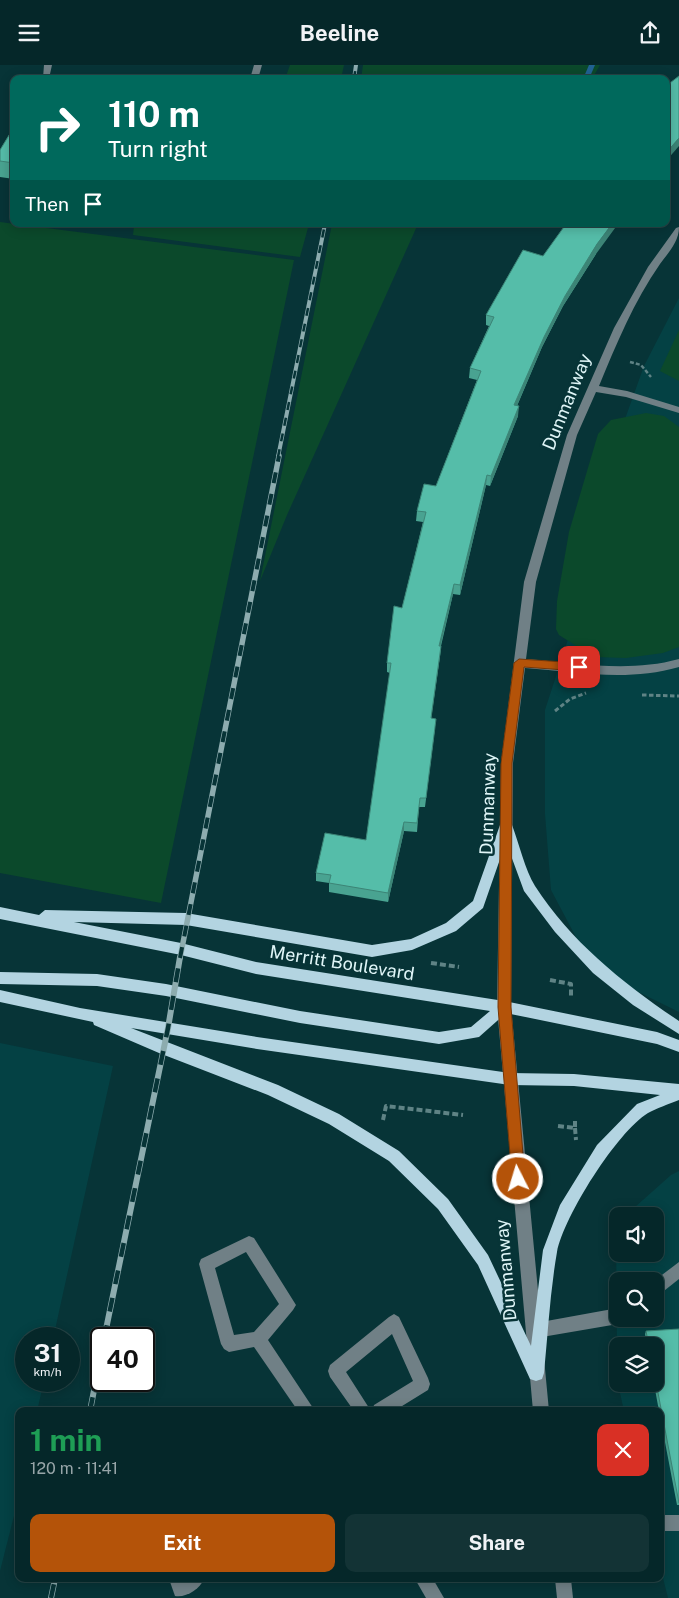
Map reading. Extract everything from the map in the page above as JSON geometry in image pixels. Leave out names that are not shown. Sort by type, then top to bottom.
[{"type":"main road","points":[[6,914],[186,919],[372,951],[412,944],[451,927],[478,904],[506,825]]},
{"type":"main road","points":[[506,825],[529,887],[560,928],[598,969],[638,1001],[679,1028]]},
{"type":"main road","name":"Merritt Boulevard","points":[[6,914],[181,949],[256,968],[504,1007],[657,1038],[679,1046]]},
{"type":"main road","points":[[0,978],[97,980],[166,990],[300,1017],[439,1038],[474,1033],[504,1007]]},
{"type":"main road","points":[[0,996],[80,1013],[257,1043],[510,1079],[574,1080],[679,1092]]},
{"type":"main road","points":[[80,1013],[164,1049],[273,1090],[334,1119],[394,1156],[442,1204],[482,1260],[536,1373]]},
{"type":"main road","points":[[536,1373],[550,1250],[565,1210],[602,1150],[628,1122],[642,1109],[679,1092]]},
{"type":"street","name":"Dunmanway","points":[[540,1407],[504,1007],[507,763],[530,581],[572,435],[619,328],[653,267],[679,230]]},
{"type":"street","points":[[592,388],[627,394],[679,410]]},
{"type":"street","points":[[519,663],[632,673],[661,670],[679,663]]},
{"type":"street","points":[[249,1243],[288,1305],[258,1339],[229,1345],[206,1264],[249,1243]]},
{"type":"street","points":[[664,1282],[679,1269]]},
{"type":"street","points":[[540,1330],[609,1318]]},
{"type":"street","points":[[360,1407],[336,1371],[394,1322],[422,1384],[392,1407]]},
{"type":"street","points":[[258,1339],[304,1407]]},
{"type":"street","points":[[664,1523],[679,1523]]},
{"type":"street","points":[[178,1582],[181,1590],[192,1582]]},
{"type":"street","points":[[425,1582],[436,1598]]},
{"type":"street","points":[[563,1582],[565,1598]]},
{"type":"path","points":[[630,362],[641,365],[649,376],[656,379]]},
{"type":"path","points":[[423,962],[459,967]]},
{"type":"path","points":[[550,980],[571,984],[571,999]]},
{"type":"path","points":[[382,1122],[386,1105],[463,1115]]},
{"type":"path","points":[[575,1119],[577,1141],[580,1145]]},
{"type":"path","points":[[558,1126],[575,1129]]},
{"type":"shaded area","points":[[679,298],[679,1012],[622,984],[577,939],[551,890],[545,814],[545,710],[571,630],[625,419],[644,366]]},
{"type":"shaded area","points":[[0,1043],[113,1066],[56,1327],[15,1327],[15,1392],[41,1392],[38,1407],[15,1407],[15,1512],[0,1571]]},
{"type":"shaded area","points":[[679,1171],[679,1598],[668,1598],[664,1582],[664,1407],[623,1407],[620,1392],[664,1392],[664,1337],[617,1337],[617,1327],[664,1327],[664,1272],[616,1272],[616,1262],[664,1262],[664,1207],[635,1207],[671,1175]]},
{"type":"green space","points":[[290,65],[344,65],[342,75],[286,75]]},
{"type":"green space","points":[[363,65],[600,65],[594,75],[362,75]]},
{"type":"green space","points":[[0,222],[10,223],[10,227],[39,227],[294,260],[161,903],[0,873]]},
{"type":"green space","points":[[134,227],[308,227],[300,257],[133,235]]},
{"type":"green space","points":[[331,227],[417,227],[287,515],[260,581]]},
{"type":"green space","points":[[679,330],[679,381],[660,371]]},
{"type":"green space","points":[[646,413],[664,416],[679,427],[679,647],[663,653],[626,658],[594,657],[559,635],[556,629],[557,601],[569,532],[598,434],[611,420]]},
{"type":"building","points":[[679,76],[679,138],[670,148],[670,83]]},
{"type":"building","points":[[10,134],[10,162],[0,161],[0,150]]},
{"type":"building","points":[[564,227],[610,227],[565,296],[544,337],[514,405],[519,406],[491,476],[487,475],[460,585],[454,584],[439,646],[441,646],[431,718],[436,719],[426,798],[420,798],[417,823],[404,822],[388,893],[329,883],[331,875],[316,873],[325,833],[366,840],[391,663],[387,663],[394,606],[402,608],[426,512],[417,511],[424,484],[436,486],[481,371],[470,368],[494,317],[486,315],[523,250],[543,256]]},
{"type":"building","points":[[679,1329],[679,1503],[664,1424],[664,1407],[661,1407],[658,1392],[664,1392],[664,1337],[647,1337],[646,1331]]},
{"type":"waterway","points":[[588,75],[592,65]]},
{"type":"railway","points":[[355,75],[356,65]]},
{"type":"railway","points":[[278,457],[324,227]]},
{"type":"railway","points":[[180,958],[279,456]]},
{"type":"railway","points":[[106,1327],[168,1028],[180,957]]},
{"type":"railway","points":[[91,1407],[94,1392]]},
{"type":"railway","points":[[51,1598],[54,1582]]},
{"type":"route","points":[[518,1179],[504,1007],[507,763],[519,663],[579,667]]}]
